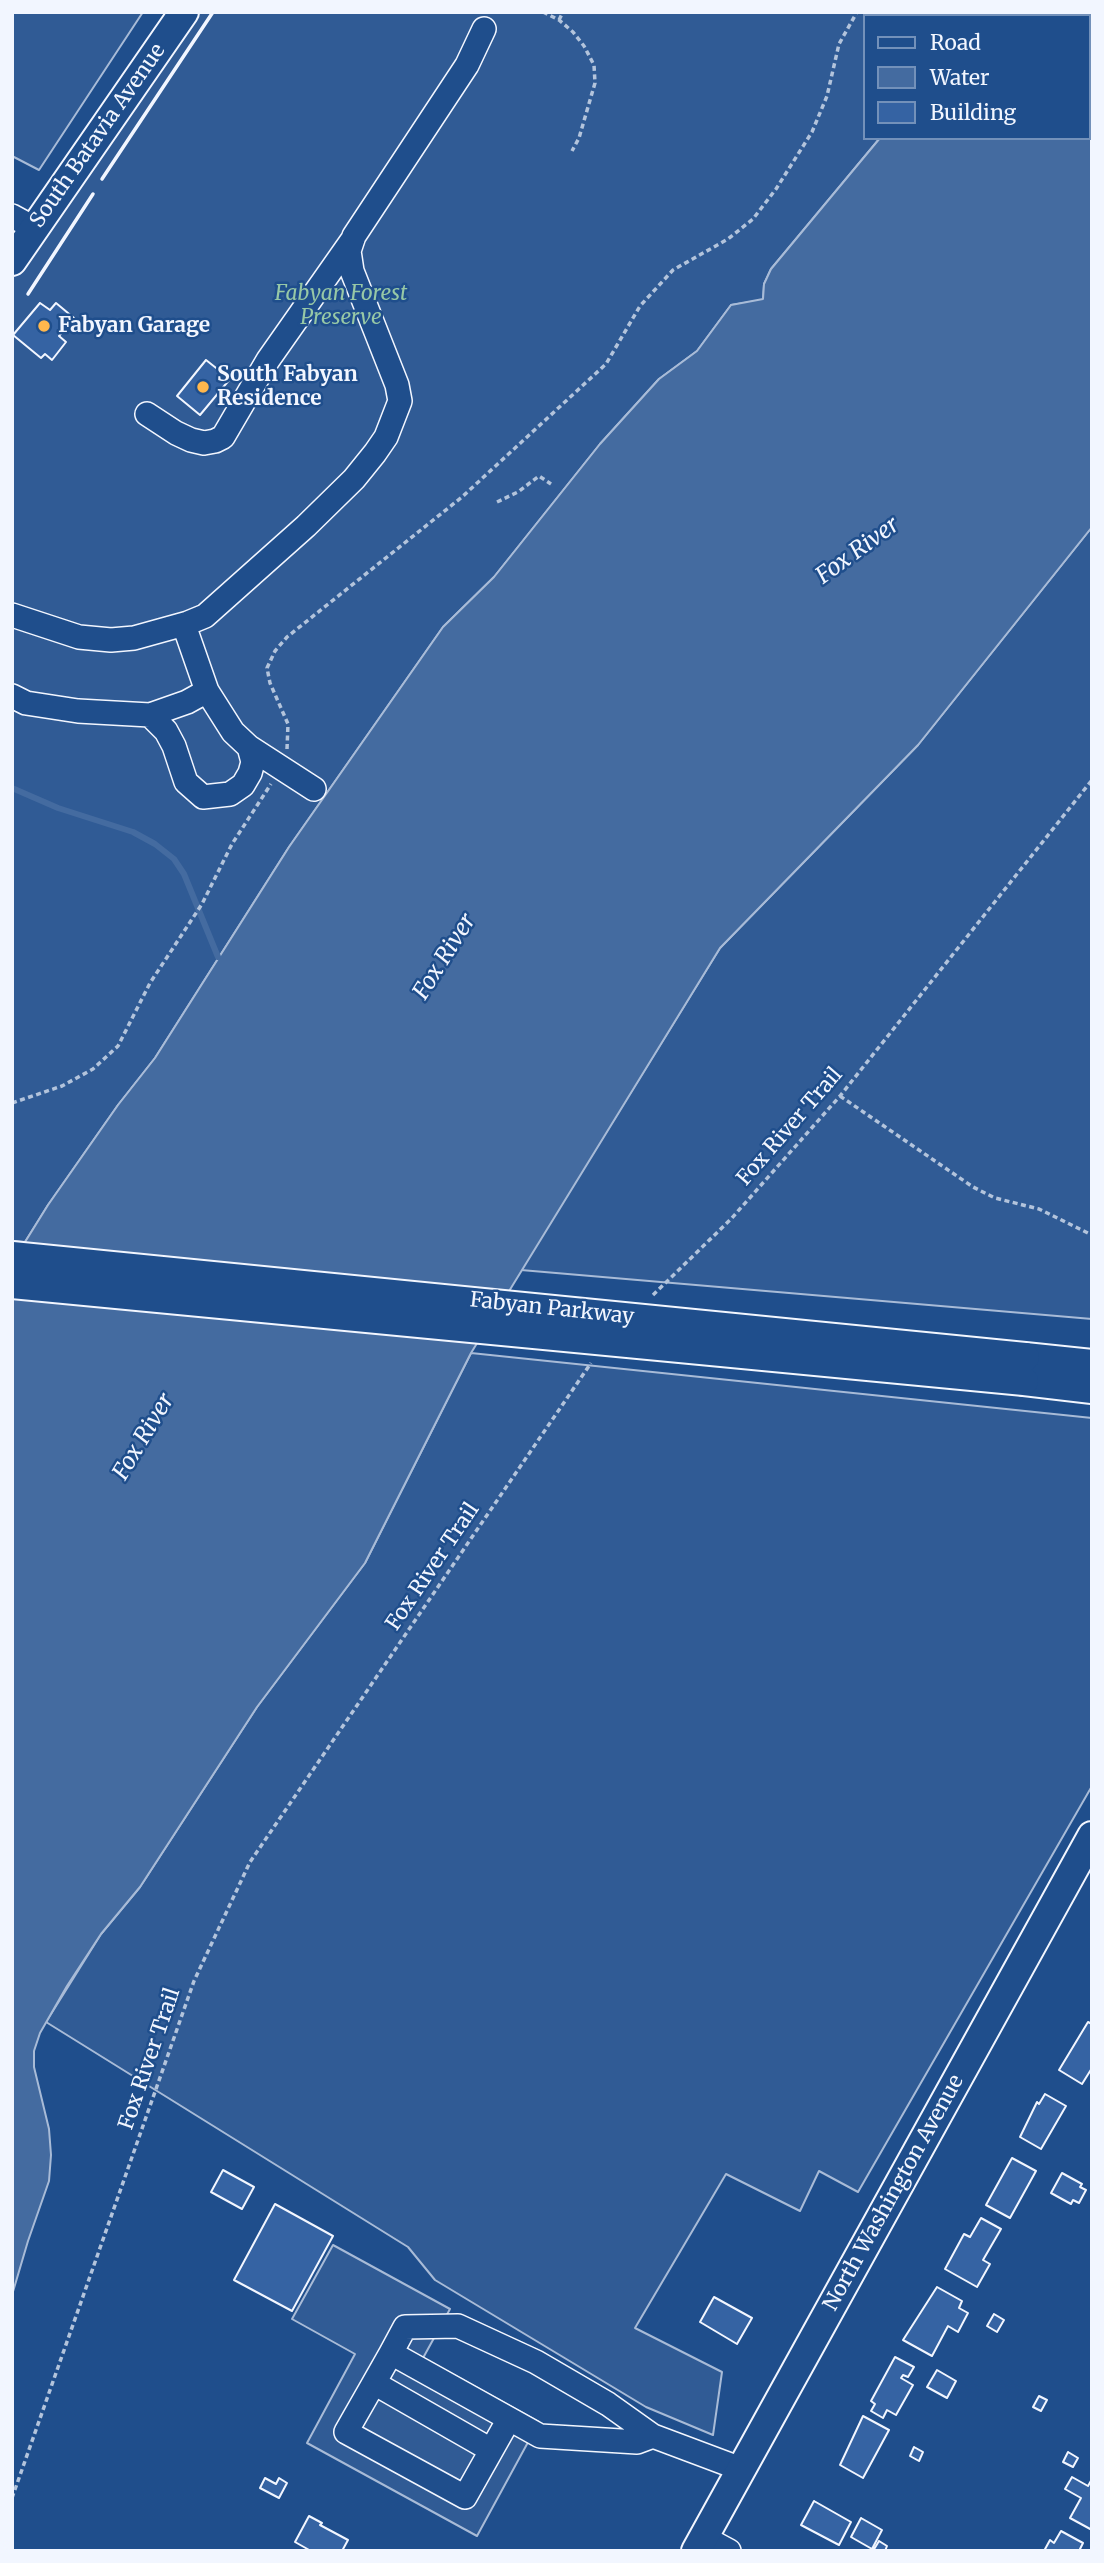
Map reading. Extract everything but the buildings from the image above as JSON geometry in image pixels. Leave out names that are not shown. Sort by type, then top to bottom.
[{"type":"main road","name":"South Batavia Avenue","points":[[12,261],[23,222],[184,12]]},
{"type":"main road","name":"Fabyan Parkway","points":[[12,1256],[1024,1369],[1092,1389]]},
{"type":"main road","name":"Fabyan Parkway","points":[[12,1284],[1024,1369],[1092,1364]]},
{"type":"main road","name":"North Washington Avenue","points":[[699,2544],[1092,1836]]},
{"type":"street","points":[[147,414],[191,440],[204,443],[223,437],[268,360],[467,65],[484,29]]},
{"type":"street","points":[[12,615],[79,637],[111,640],[134,638],[184,625],[205,616],[306,526],[354,479],[386,437],[400,401],[352,271],[349,251],[354,236]]},
{"type":"street","points":[[184,625],[207,691],[233,732],[249,747],[314,789]]},
{"type":"street","points":[[12,696],[26,702],[78,711],[149,715],[187,702],[207,691]]},
{"type":"street","points":[[149,715],[160,724],[170,739],[186,782],[203,797],[230,794],[243,785],[253,762],[249,747]]},
{"type":"street","points":[[509,2419],[465,2497],[346,2432],[405,2327],[458,2326],[536,2362],[608,2404],[653,2436],[741,2469]]},
{"type":"street","points":[[391,2353],[540,2436],[637,2442],[653,2436]]},
{"type":"street","points":[[374,2383],[491,2450]]},
{"type":"street","points":[[699,2544],[729,2551]]},
{"type":"path","points":[[543,12],[559,20],[584,46],[594,65],[595,83],[579,138],[572,152]]},
{"type":"path","points":[[559,20],[564,12]]},
{"type":"path","points":[[12,1103],[62,1086],[93,1069],[118,1046],[150,983],[202,904],[232,844],[270,787],[288,747],[288,724],[270,683],[267,668],[275,651],[295,631],[462,498],[606,364],[640,306],[673,270],[728,239],[753,219],[812,132],[827,96],[839,44],[857,12]]},
{"type":"path","points":[[497,502],[518,492],[540,476],[551,484]]},
{"type":"path","name":"Fox River Trail","points":[[653,1295],[731,1219],[840,1096],[1092,780]]},
{"type":"path","points":[[840,1096],[973,1187],[995,1198],[1039,1209],[1092,1235]]},
{"type":"path","name":"Fox River Trail","points":[[12,2498],[194,1981],[250,1862],[592,1362]]},
{"type":"shaded area","points":[[12,12],[143,12],[39,170],[12,156]]},
{"type":"shaded area","name":"Fabyan Forest Preserve","points":[[200,12],[993,12],[862,14],[862,140],[878,140],[771,269],[764,284],[763,300],[731,305],[697,351],[659,379],[600,444],[494,577],[443,627],[289,847],[155,1058],[118,1105],[25,1242],[12,1241],[12,275],[61,201]]},
{"type":"shaded area","points":[[1092,527],[1092,1319],[521,1270],[720,948],[918,745]]},
{"type":"shaded area","points":[[471,1353],[1092,1418],[1092,1786],[858,2192],[819,2171],[800,2211],[726,2174],[635,2328],[722,2372],[713,2435],[646,2407],[435,2280],[408,2247],[46,2022],[101,1934],[140,1887],[257,1707],[365,1563]]},
{"type":"shaded area","points":[[333,2245],[450,2309],[423,2358],[539,2422],[477,2536],[307,2443],[355,2354],[292,2319]]},
{"type":"water","name":"Fox River","points":[[1092,12],[1092,527],[918,745],[720,948],[471,1353],[365,1563],[257,1707],[140,1887],[101,1934],[67,1986],[40,2033],[34,2051],[34,2067],[49,2129],[49,2181],[12,2295],[12,1263],[48,1205],[118,1105],[155,1058],[289,847],[443,627],[494,577],[600,444],[659,379],[697,351],[731,305],[763,299],[764,284],[771,269],[878,140],[1090,140],[1090,14],[992,14]]},
{"type":"waterway","points":[[12,788],[58,808],[133,832],[174,859],[184,874],[218,957]]},
{"type":"wall","points":[[102,179],[213,12]]},
{"type":"wall","points":[[28,294],[93,194]]},
{"type":"place","name":"Fabyan Garage","points":[[44,326]]},
{"type":"place","name":"South Fabyan Residence","points":[[203,387]]}]
